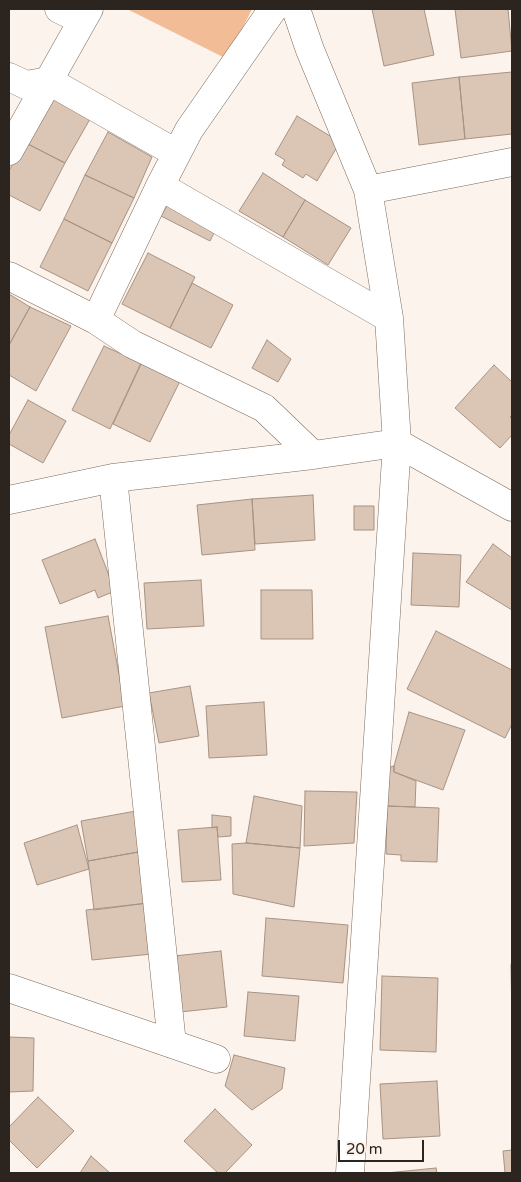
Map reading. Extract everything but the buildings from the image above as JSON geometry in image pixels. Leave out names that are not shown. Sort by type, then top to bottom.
[{"type":"street","points":[[96,320],[176,153],[189,130],[273,9]]},
{"type":"street","points":[[296,9],[310,50],[368,190],[389,318],[397,443],[350,1173]]},
{"type":"street","points":[[9,151],[49,81],[77,12]]},
{"type":"street","points":[[9,77],[26,85],[49,81],[176,153]]},
{"type":"street","points":[[368,190],[512,162]]},
{"type":"street","points":[[160,186],[389,318]]},
{"type":"street","points":[[9,276],[96,320],[132,344],[264,408],[313,455]]},
{"type":"street","points":[[9,500],[113,478],[313,455],[397,443],[512,507]]},
{"type":"street","points":[[113,478],[172,1044]]},
{"type":"street","points":[[9,988],[216,1059]]},
{"type":"shaded area","points":[[127,9],[252,9],[227,59]]}]
